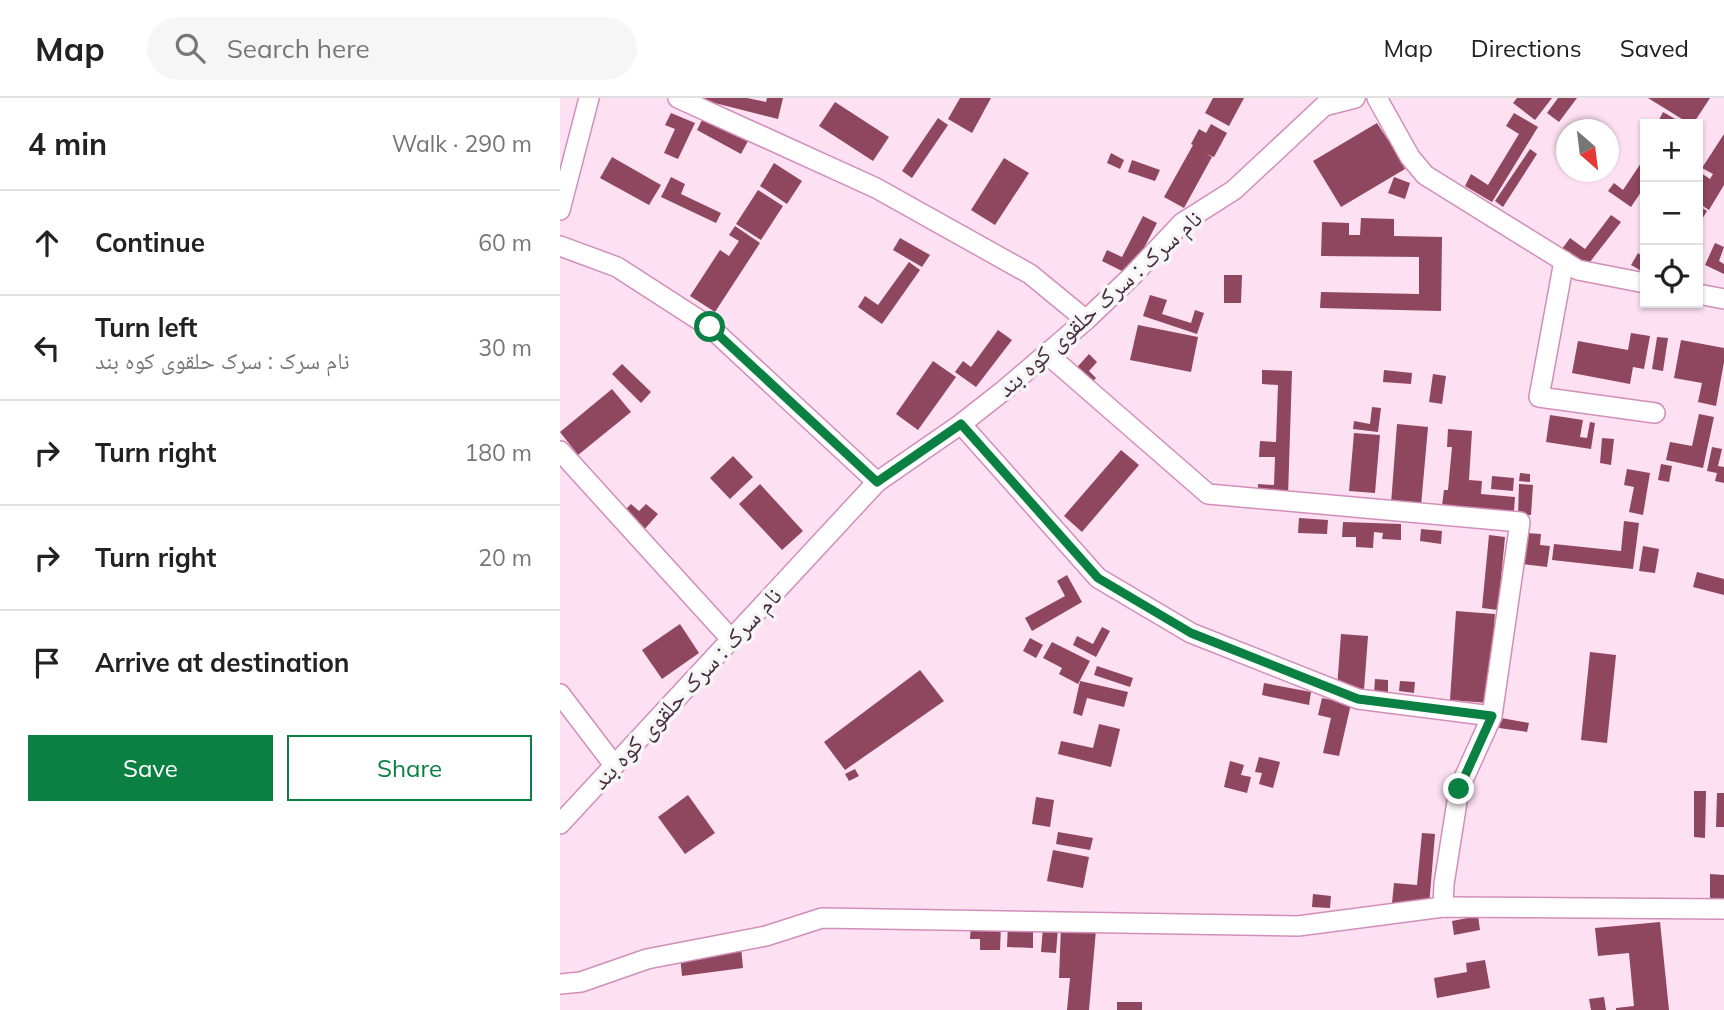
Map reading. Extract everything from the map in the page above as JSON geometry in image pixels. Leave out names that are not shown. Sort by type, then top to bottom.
[{"type":"street","points":[[560,211],[589,98]]},
{"type":"street","points":[[678,98],[876,188],[1030,274],[1086,320]]},
{"type":"street","name":"نام سرک : سرک حلقوی کوه بند","points":[[560,824],[877,482],[961,424],[1003,391],[1086,320],[1182,223],[1234,190],[1324,106],[1355,98]]},
{"type":"street","points":[[1377,98],[1410,157],[1425,175],[1578,270],[1640,282]]},
{"type":"street","points":[[560,246],[617,267],[710,327],[877,482]]},
{"type":"street","points":[[1564,261],[1539,397],[1655,413]]},
{"type":"street","points":[[1703,295],[1724,299]]},
{"type":"street","points":[[1046,353],[1208,494],[1520,522],[1492,716],[1459,789],[1443,907]]},
{"type":"street","points":[[961,424],[1098,578],[1191,633],[1358,699],[1492,716]]},
{"type":"street","points":[[560,451],[731,639]]},
{"type":"street","points":[[560,694],[614,765]]},
{"type":"street","points":[[560,984],[581,982],[647,959],[766,936],[822,918],[1298,926],[1443,907],[1724,909]]},
{"type":"building","points":[[695,98],[747,98],[766,102],[767,98],[783,98],[778,119]]},
{"type":"building","points":[[960,98],[991,98],[972,133],[948,119]]},
{"type":"building","points":[[1213,98],[1244,98],[1229,126],[1205,113]]},
{"type":"building","points":[[1517,98],[1552,98],[1535,120],[1513,103]]},
{"type":"building","points":[[1558,98],[1577,98],[1561,119],[1556,120],[1547,113]]},
{"type":"building","points":[[1648,98],[1710,98],[1696,119],[1682,119]]},
{"type":"building","points":[[835,102],[889,137],[873,161],[819,126]]},
{"type":"building","points":[[1663,112],[1675,119],[1660,119]]},
{"type":"building","points":[[671,113],[695,123],[678,159],[664,153],[675,129],[665,125]]},
{"type":"building","points":[[1514,113],[1538,127],[1492,202],[1465,186],[1471,174],[1488,185],[1519,134],[1506,126]]},
{"type":"building","points":[[703,118],[748,141],[741,154],[697,130]]},
{"type":"building","points":[[938,118],[948,125],[912,178],[902,171]]},
{"type":"building","points":[[1377,123],[1388,140],[1391,138],[1405,169],[1341,207],[1313,161]]},
{"type":"building","points":[[1211,124],[1227,133],[1214,157],[1206,154],[1212,157],[1184,208],[1164,197],[1199,129],[1206,133]]},
{"type":"building","points":[[1724,134],[1724,185],[1709,210],[1703,206],[1703,174],[1710,179],[1713,174],[1703,166]]},
{"type":"building","points":[[1530,149],[1537,154],[1503,207],[1495,201]]},
{"type":"building","points":[[1111,153],[1124,160],[1120,169],[1107,163]]},
{"type":"building","points":[[612,157],[661,185],[649,205],[600,178]]},
{"type":"building","points":[[1004,158],[1029,173],[995,225],[971,210]]},
{"type":"building","points":[[1132,160],[1160,170],[1155,181],[1128,172]]},
{"type":"building","points":[[774,163],[802,181],[787,204],[760,186]]},
{"type":"building","points":[[1640,164],[1640,194],[1631,207],[1608,191],[1614,183],[1623,190]]},
{"type":"building","points":[[671,177],[685,184],[681,194],[721,213],[716,223],[661,197]]},
{"type":"building","points":[[1394,177],[1410,183],[1405,199],[1388,193]]},
{"type":"building","points":[[758,190],[783,206],[761,240],[736,224]]},
{"type":"building","points":[[1611,215],[1621,222],[1586,267],[1562,249],[1570,238],[1585,249]]},
{"type":"building","points":[[1143,216],[1157,223],[1130,275],[1102,261],[1107,250],[1122,257]]},
{"type":"building","points":[[1361,218],[1394,219],[1394,236],[1442,237],[1441,311],[1320,308],[1321,292],[1419,294],[1419,257],[1321,256],[1322,222],[1349,223],[1349,235],[1360,235]]},
{"type":"building","points":[[735,226],[760,243],[715,312],[690,296],[720,250],[729,256],[739,241],[729,235]]},
{"type":"building","points":[[900,238],[930,255],[922,267],[893,250]]},
{"type":"building","points":[[1715,243],[1724,247],[1719,261],[1724,264],[1724,274],[1705,265]]},
{"type":"building","points":[[1638,253],[1640,270],[1631,265]]},
{"type":"building","points":[[909,262],[920,270],[882,324],[858,307],[865,296],[878,305]]},
{"type":"building","points":[[1224,275],[1242,275],[1241,303],[1224,303]]},
{"type":"building","points":[[1150,295],[1167,300],[1162,314],[1191,323],[1195,310],[1204,313],[1197,334],[1143,316]]},
{"type":"building","points":[[1138,325],[1198,337],[1191,372],[1130,360]]},
{"type":"building","points":[[998,330],[1012,340],[976,387],[955,372],[963,361],[971,367]]},
{"type":"building","points":[[1631,333],[1650,336],[1644,369],[1633,367],[1630,384],[1572,373],[1578,341],[1628,350]]},
{"type":"building","points":[[1657,337],[1668,338],[1663,371],[1652,369]]},
{"type":"building","points":[[1681,340],[1724,348],[1716,406],[1698,402],[1702,383],[1674,378]]},
{"type":"building","points":[[1089,354],[1097,362],[1089,371],[1096,378],[1087,388],[1071,374]]},
{"type":"building","points":[[933,361],[956,377],[918,430],[896,414]]},
{"type":"building","points":[[622,364],[651,392],[641,403],[612,374]]},
{"type":"building","points":[[1262,370],[1292,371],[1288,496],[1258,495],[1258,484],[1274,485],[1275,457],[1259,457],[1260,441],[1276,442],[1278,385],[1262,384]]},
{"type":"building","points":[[1384,370],[1412,373],[1411,384],[1383,382]]},
{"type":"building","points":[[1433,374],[1446,376],[1442,404],[1429,402]]},
{"type":"building","points":[[612,389],[631,412],[578,455],[560,432]]},
{"type":"building","points":[[1372,407],[1381,408],[1378,432],[1353,429],[1354,421],[1370,424]]},
{"type":"building","points":[[1699,414],[1714,417],[1703,468],[1666,460],[1670,442],[1692,446]]},
{"type":"building","points":[[1550,415],[1583,420],[1580,437],[1587,438],[1590,422],[1595,423],[1591,449],[1546,442]]},
{"type":"building","points":[[1397,424],[1428,427],[1421,506],[1391,504]]},
{"type":"building","points":[[1448,429],[1472,431],[1469,480],[1482,481],[1481,494],[1515,497],[1514,511],[1442,506],[1444,490],[1448,490],[1452,447],[1447,447]]},
{"type":"building","points":[[1354,433],[1380,435],[1375,493],[1349,491]]},
{"type":"building","points":[[1602,438],[1614,439],[1611,465],[1600,463]]},
{"type":"building","points":[[1712,447],[1722,449],[1718,466],[1724,467],[1724,483],[1715,481],[1717,473],[1707,471]]},
{"type":"building","points":[[1121,450],[1139,465],[1082,532],[1064,516]]},
{"type":"building","points":[[733,456],[753,477],[730,499],[710,478]]},
{"type":"building","points":[[1661,464],[1672,466],[1669,482],[1658,480]]},
{"type":"building","points":[[1627,469],[1650,473],[1643,515],[1629,512],[1634,487],[1624,485]]},
{"type":"building","points":[[1520,473],[1530,474],[1530,482],[1519,481]]},
{"type":"building","points":[[1492,476],[1514,478],[1513,491],[1491,489]]},
{"type":"building","points":[[760,484],[803,531],[782,550],[739,504]]},
{"type":"building","points":[[1519,484],[1533,485],[1531,515],[1518,515]]},
{"type":"building","points":[[631,504],[639,511],[646,504],[658,514],[642,532],[621,514]]},
{"type":"building","points":[[1299,518],[1328,520],[1327,534],[1298,533]]},
{"type":"building","points":[[1624,521],[1639,523],[1633,569],[1552,560],[1554,544],[1621,551]]},
{"type":"building","points":[[1343,522],[1401,524],[1401,540],[1382,539],[1383,533],[1374,532],[1373,548],[1356,547],[1356,537],[1342,537]]},
{"type":"building","points":[[1421,529],[1442,531],[1441,544],[1420,541]]},
{"type":"building","points":[[1526,533],[1541,534],[1540,545],[1550,546],[1547,567],[1523,564]]},
{"type":"building","points":[[1489,535],[1505,537],[1498,610],[1482,608]]},
{"type":"building","points":[[1643,546],[1659,549],[1655,573],[1639,571]]},
{"type":"building","points":[[1697,572],[1724,579],[1724,595],[1693,587]]},
{"type":"building","points":[[1067,575],[1082,602],[1032,631],[1025,618],[1065,596],[1057,581]]},
{"type":"building","points":[[1456,611],[1495,614],[1488,703],[1450,700]]},
{"type":"building","points":[[680,624],[699,653],[662,679],[642,650]]},
{"type":"building","points":[[1102,627],[1110,631],[1096,657],[1073,645],[1077,636],[1093,644]]},
{"type":"building","points":[[1341,634],[1368,636],[1364,690],[1337,688]]},
{"type":"building","points":[[1030,638],[1043,645],[1036,658],[1023,651]]},
{"type":"building","points":[[1052,642],[1090,661],[1078,684],[1059,674],[1062,668],[1043,658]]},
{"type":"building","points":[[1590,652],[1616,655],[1607,743],[1581,740]]},
{"type":"building","points":[[1097,666],[1133,678],[1130,687],[1094,675]]},
{"type":"building","points":[[920,670],[944,701],[845,770],[824,742]]},
{"type":"building","points":[[1375,679],[1388,680],[1388,694],[1374,693]]},
{"type":"building","points":[[1080,681],[1128,692],[1124,707],[1087,698],[1082,716],[1073,713]]},
{"type":"building","points":[[1400,681],[1415,682],[1414,693],[1399,691]]},
{"type":"building","points":[[1264,683],[1311,692],[1309,705],[1262,695]]},
{"type":"building","points":[[1322,698],[1351,704],[1339,756],[1323,753],[1331,718],[1318,715]]},
{"type":"building","points":[[1501,718],[1529,723],[1527,732],[1499,728]]},
{"type":"building","points":[[1099,724],[1120,729],[1111,767],[1058,754],[1061,741],[1093,748]]},
{"type":"building","points":[[1259,757],[1280,762],[1273,788],[1259,784],[1262,773],[1255,772]]},
{"type":"building","points":[[1230,761],[1244,765],[1241,775],[1251,777],[1247,793],[1224,787]]},
{"type":"building","points":[[855,769],[859,776],[849,781],[845,774]]},
{"type":"building","points":[[1694,791],[1706,791],[1705,838],[1694,837]]},
{"type":"building","points":[[1717,793],[1724,793],[1724,827],[1716,827]]},
{"type":"building","points":[[688,795],[715,833],[685,854],[658,817]]},
{"type":"building","points":[[1036,797],[1054,800],[1050,827],[1032,824]]},
{"type":"building","points":[[1058,832],[1093,838],[1090,850],[1056,844]]},
{"type":"building","points":[[1422,833],[1435,834],[1429,906],[1392,903],[1394,883],[1417,885]]},
{"type":"building","points":[[1053,850],[1089,857],[1083,888],[1047,881]]},
{"type":"building","points":[[1710,874],[1724,875],[1724,899],[1710,898]]},
{"type":"building","points":[[1313,894],[1331,896],[1330,908],[1312,907]]},
{"type":"building","points":[[1478,916],[1480,930],[1454,935],[1452,921]]},
{"type":"building","points":[[1660,922],[1669,1010],[1616,1010],[1634,1006],[1629,953],[1598,956],[1595,928]]},
{"type":"building","points":[[971,924],[1001,925],[1000,950],[980,950],[980,939],[970,939]]},
{"type":"building","points":[[1008,925],[1033,925],[1033,948],[1007,947]]},
{"type":"building","points":[[1043,927],[1058,928],[1056,953],[1041,952]]},
{"type":"building","points":[[1061,927],[1096,930],[1089,1010],[1067,1010],[1070,978],[1059,978]]},
{"type":"building","points":[[741,947],[743,968],[682,976],[680,955]]},
{"type":"building","points":[[1485,960],[1490,988],[1437,998],[1434,978],[1467,972],[1466,963]]},
{"type":"building","points":[[1604,997],[1606,1010],[1591,1010],[1589,999]]},
{"type":"building","points":[[1117,1002],[1142,1002],[1142,1010],[1117,1010]]},
{"type":"route","points":[[710,327],[877,482],[961,424],[1098,578],[1191,633],[1358,699],[1492,716],[1459,789]]}]
